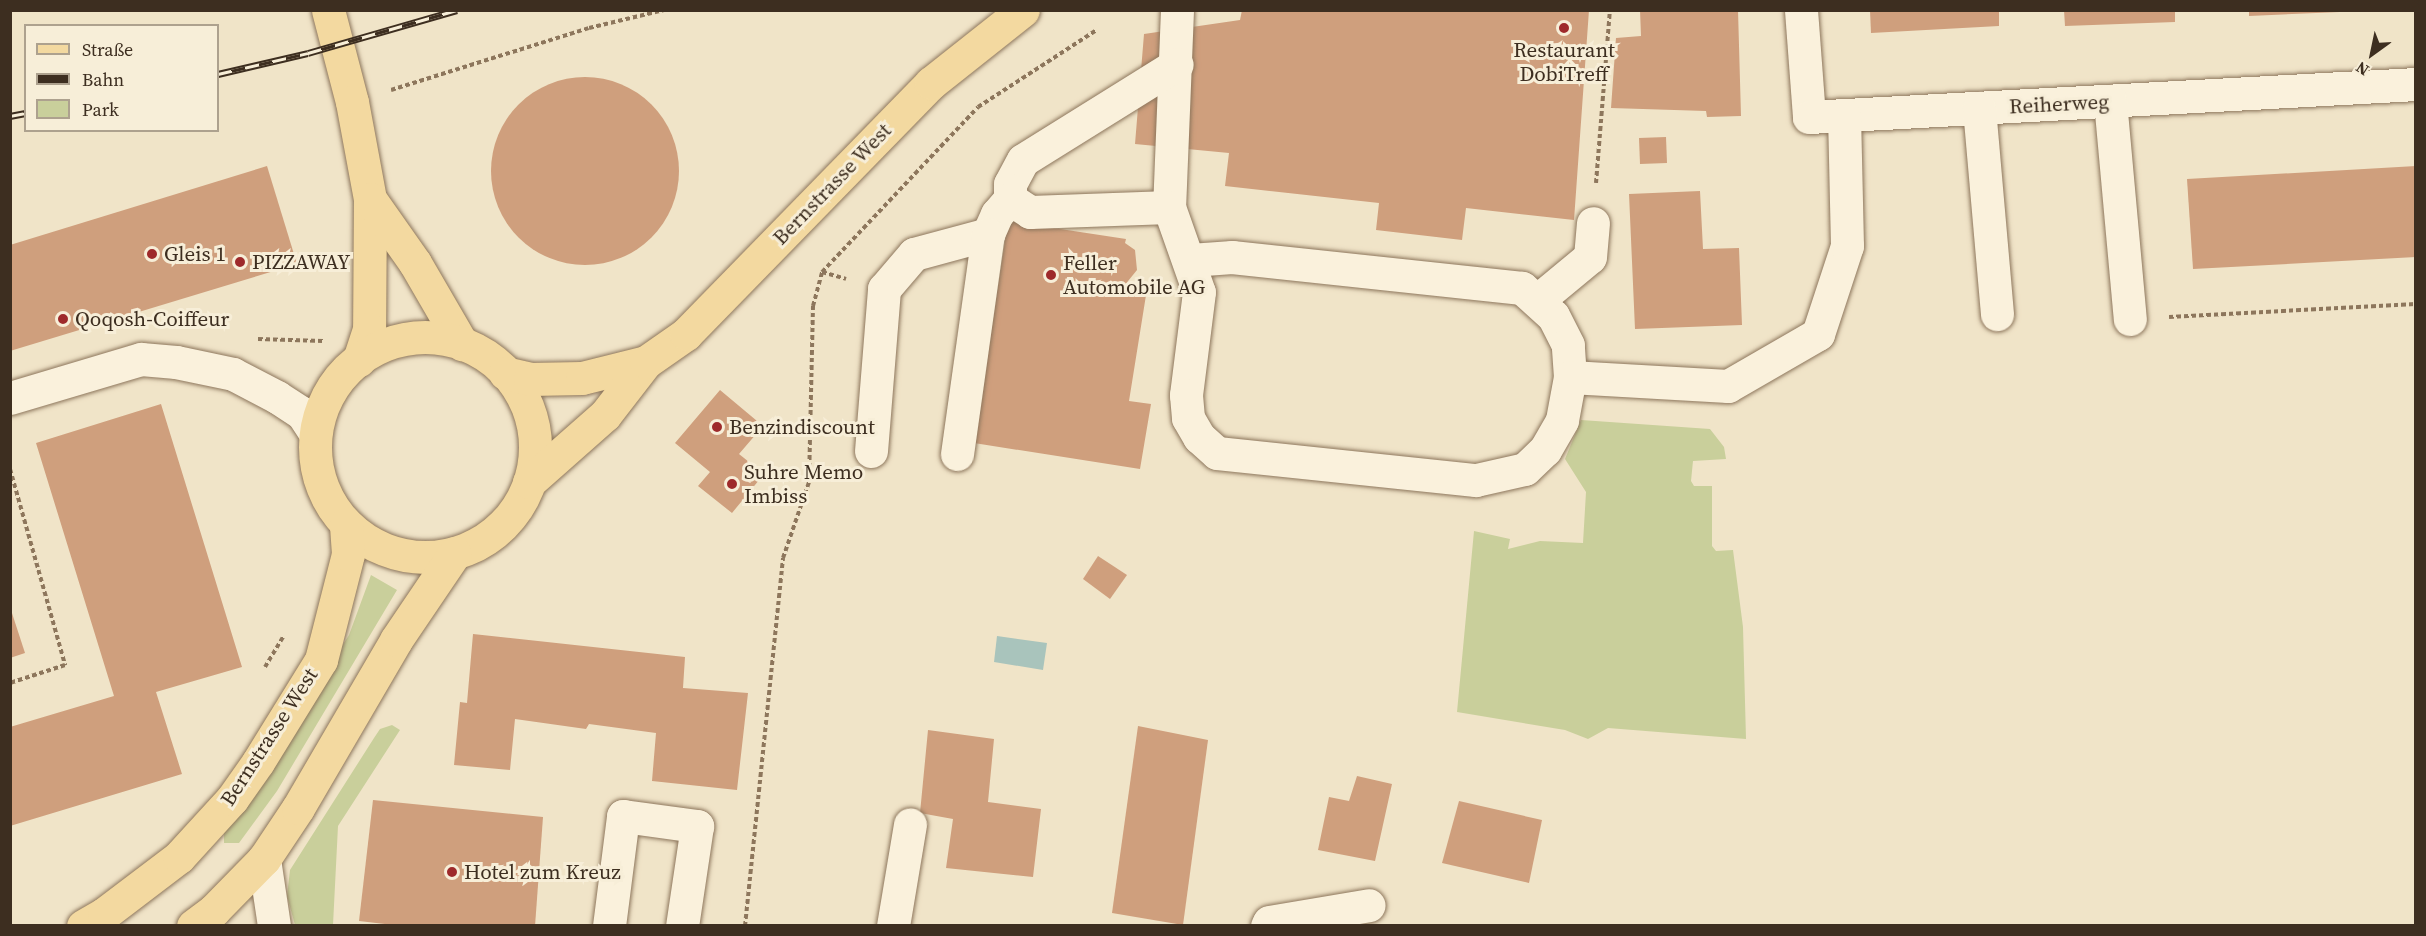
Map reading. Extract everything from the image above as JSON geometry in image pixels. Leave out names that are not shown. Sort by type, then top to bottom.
[{"type":"main road","points":[[328,10],[352,102],[370,199],[369,329],[359,360]]},
{"type":"main road","name":"Bernstrasse West","points":[[529,482],[605,416],[646,362],[686,334],[931,83],[1023,10]]},
{"type":"main road","points":[[370,199],[415,263],[462,344]]},
{"type":"main road","points":[[413,338],[448,339],[462,344],[505,373],[529,413],[534,459],[529,482],[509,519],[493,534],[455,553],[426,557],[396,554],[369,542],[346,524],[330,504],[320,482],[315,433],[326,399],[359,360],[392,342],[413,338]]},
{"type":"main road","name":"Bernstrasse West","points":[[505,373],[530,378],[582,378],[646,362]]},
{"type":"main road","name":"Bernstrasse West","points":[[83,926],[104,914],[179,857],[232,799],[258,762],[321,660],[348,554],[346,524]]},
{"type":"main road","points":[[193,926],[214,910],[264,859],[298,808],[396,640],[455,553]]},
{"type":"street","points":[[1177,10],[1177,64],[1169,207],[1190,260],[1199,292],[1186,395],[1188,418],[1199,437],[1217,453],[1476,480],[1501,477],[1525,469],[1545,450],[1562,420],[1570,377],[1568,345],[1538,300],[1522,288],[1232,257],[1190,260]]},
{"type":"street","name":"Reiherweg","points":[[1801,10],[1809,117],[2415,84]]},
{"type":"street","points":[[957,454],[988,234],[997,214],[1010,199],[1010,184],[1023,160],[1177,64]]},
{"type":"street","points":[[2110,101],[2130,319]]},
{"type":"street","points":[[1979,108],[1997,314]]},
{"type":"street","points":[[1570,377],[1728,386],[1818,334],[1846,246],[1844,115]]},
{"type":"street","points":[[1010,199],[1030,212],[1056,213],[1169,207]]},
{"type":"street","points":[[1538,300],[1590,256],[1593,223]]},
{"type":"street","points":[[871,451],[884,289],[914,254],[988,234]]},
{"type":"street","points":[[10,398],[141,359],[176,362],[232,374],[277,397],[302,413],[315,433]]},
{"type":"street","points":[[609,926],[623,816],[697,825],[682,926]]},
{"type":"street","points":[[893,926],[910,824]]},
{"type":"street","points":[[264,859],[274,926]]},
{"type":"street","points":[[1267,926],[1269,922],[1369,905]]},
{"type":"path","points":[[385,92],[589,27],[664,10]]},
{"type":"path","points":[[1593,223],[1610,10]]},
{"type":"path","points":[[2130,319],[2415,304]]},
{"type":"path","points":[[10,469],[65,665],[10,682]]},
{"type":"green space","points":[[1581,420],[1710,429],[1724,447],[1726,459],[1693,461],[1691,481],[1694,486],[1712,486],[1712,546],[1716,551],[1733,550],[1743,627],[1746,739],[1608,728],[1588,739],[1565,730],[1457,712],[1474,531],[1510,539],[1508,549],[1540,541],[1583,543],[1586,492],[1565,459]]},
{"type":"green space","points":[[371,575],[397,590],[277,791],[239,843],[224,843],[224,831],[349,635]]},
{"type":"green space","points":[[392,725],[400,730],[338,826],[333,925],[295,925],[287,896],[290,870],[380,729]]},
{"type":"water","points":[[997,636],[1047,643],[1043,670],[994,662]]},
{"type":"building","points":[[1242,10],[1589,10],[1574,220],[1466,208],[1462,240],[1376,230],[1379,203],[1225,186],[1229,153],[1135,144],[1144,34],[1240,20]]},
{"type":"building","points":[[1640,10],[1738,10],[1741,116],[1707,117],[1706,111],[1611,108],[1616,38],[1641,36]]},
{"type":"building","points":[[1870,10],[1999,10],[1999,26],[1871,33]]},
{"type":"building","points":[[2064,10],[2175,10],[2175,22],[2065,26]]},
{"type":"building","points":[[2249,10],[2339,10],[2340,12],[2249,16]]},
{"type":"building","points":[[585,77],[621,84],[645,98],[658,111],[672,135],[679,171],[672,207],[658,231],[645,244],[621,258],[585,265],[549,258],[525,244],[512,231],[498,207],[491,171],[498,135],[512,111],[525,98],[549,84]]},
{"type":"building","points":[[1666,137],[1667,163],[1640,164],[1639,138]]},
{"type":"building","name":"Gleis 1","points":[[267,166],[297,264],[10,351],[10,245]]},
{"type":"building","points":[[2416,166],[2416,257],[2193,269],[2187,179]]},
{"type":"building","points":[[1700,191],[1703,249],[1739,248],[1742,325],[1635,329],[1629,194]]},
{"type":"building","points":[[1008,221],[1126,239],[1125,243],[1135,250],[1137,270],[1124,286],[1147,289],[1129,401],[1151,404],[1140,469],[974,443]]},
{"type":"building","points":[[720,390],[763,426],[739,454],[764,474],[732,513],[698,486],[710,472],[675,443]]},
{"type":"building","points":[[161,404],[242,667],[156,692],[182,774],[10,826],[10,727],[114,696],[36,443]]},
{"type":"building","points":[[1098,556],[1127,575],[1110,599],[1083,579]]},
{"type":"building","points":[[10,607],[25,653],[10,658]]},
{"type":"building","points":[[473,634],[685,657],[683,688],[748,693],[737,790],[652,781],[656,733],[589,724],[586,729],[515,719],[510,770],[454,765],[460,702],[467,703]]},
{"type":"building","points":[[1138,726],[1208,740],[1183,925],[1112,913]]},
{"type":"building","points":[[928,730],[994,739],[988,802],[1041,809],[1033,877],[946,868],[953,819],[920,813]]},
{"type":"building","points":[[1357,776],[1392,784],[1375,861],[1318,850],[1329,797],[1349,801]]},
{"type":"building","name":"Hotel zum Kreuz","points":[[373,800],[543,817],[535,926],[402,926],[359,921]]},
{"type":"building","points":[[1459,801],[1542,820],[1529,883],[1442,863]]},
{"type":"railway","points":[[219,74],[308,53],[457,10]]},
{"type":"railway","points":[[10,116],[24,113]]},
{"type":"place","name":"Restaurant DobiTreff","points":[[1564,28]]},
{"type":"place","name":"Gleis 1","points":[[152,254]]},
{"type":"place","name":"PIZZAWAY","points":[[240,262]]},
{"type":"place","name":"Feller Automobile AG","points":[[1051,275]]},
{"type":"place","name":"Qoqosh-Coiffeur","points":[[63,319]]},
{"type":"place","name":"Benzindiscount","points":[[717,427]]},
{"type":"place","name":"Suhre Memo Imbiss","points":[[732,484]]},
{"type":"place","name":"Hotel zum Kreuz","points":[[452,872]]}]
